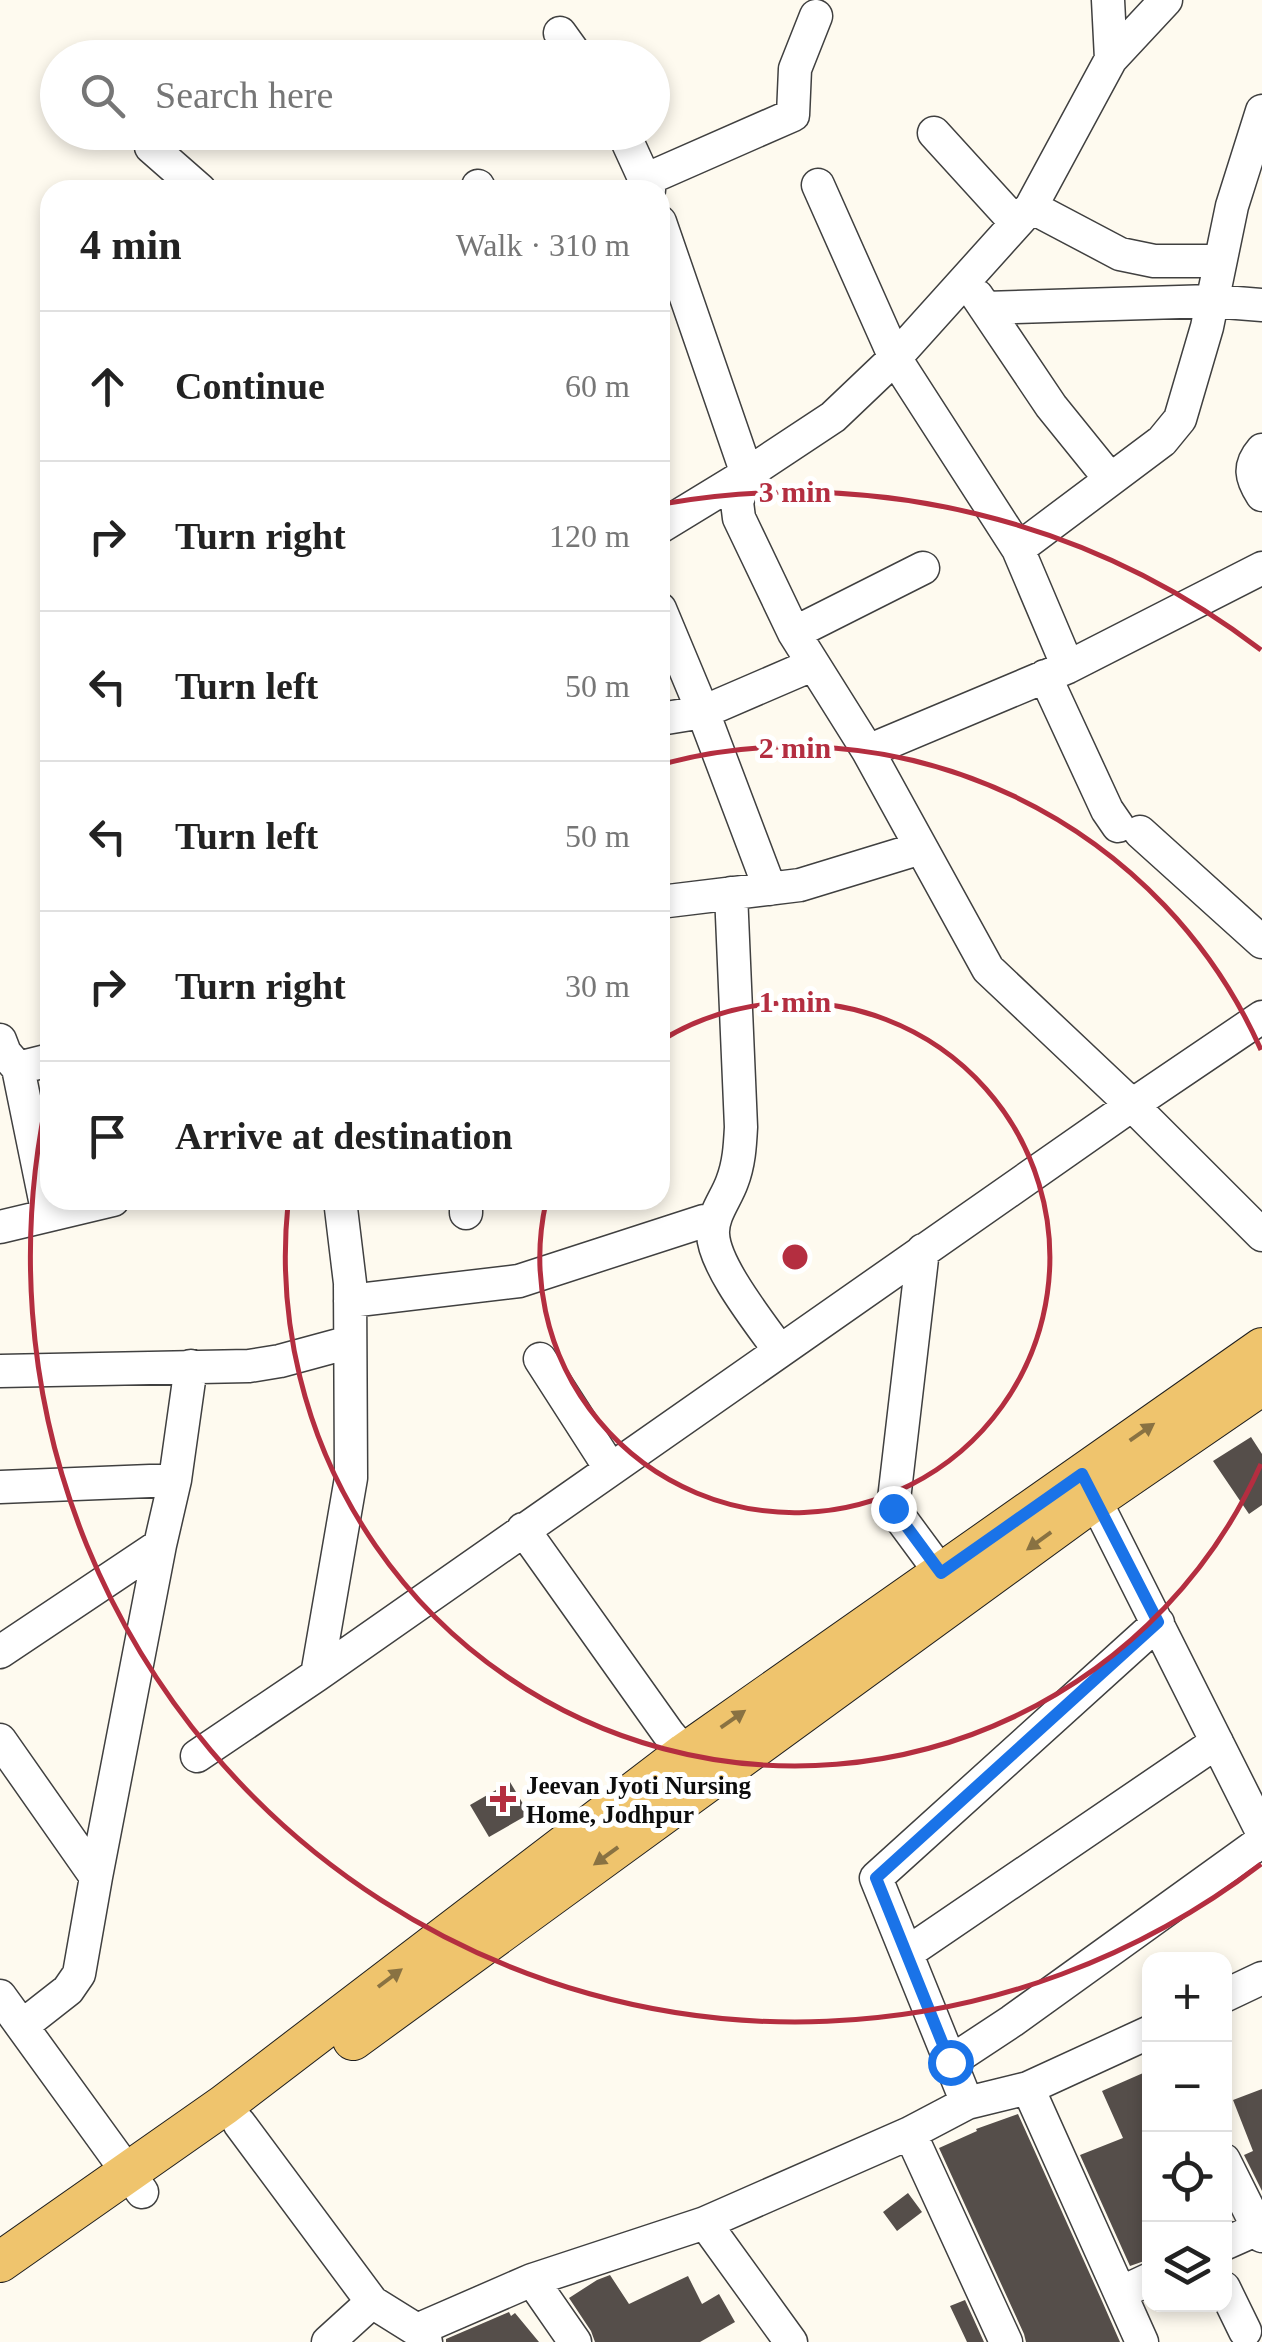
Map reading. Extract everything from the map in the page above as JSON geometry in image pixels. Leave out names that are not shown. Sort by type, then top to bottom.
[{"type":"main road","points":[[0,2292],[224,2105],[685,1753],[941,1573],[1093,1494],[1262,1348]]},
{"type":"main road","points":[[0,2262],[239,2124],[1093,1494],[1262,1384]]},
{"type":"street","points":[[1108,0],[1111,59]]},
{"type":"street","points":[[670,520],[834,417],[895,358],[1024,215],[1111,59],[1166,0]]},
{"type":"street","points":[[657,180],[793,114],[795,69],[816,16]]},
{"type":"street","points":[[1018,549],[1162,441],[1180,419],[1207,327],[1220,261],[1252,179],[1262,110]]},
{"type":"street","points":[[934,133],[1024,215],[1135,258],[1220,261]]},
{"type":"street","points":[[153,150],[188,180]]},
{"type":"street","points":[[631,150],[645,180]]},
{"type":"street","points":[[818,186],[895,358],[1018,549],[1056,672],[1107,810],[1262,942]]},
{"type":"street","points":[[670,251],[747,474],[737,502],[739,518],[812,666],[868,751],[995,976],[1132,1104],[1262,1235]]},
{"type":"street","points":[[966,279],[1051,406],[1110,479]]},
{"type":"street","points":[[984,308],[1212,300],[1262,305]]},
{"type":"street","points":[[1262,450],[1255,458],[1252,475],[1262,494]]},
{"type":"street","points":[[794,633],[923,568]]},
{"type":"street","points":[[868,751],[1056,672],[1262,568]]},
{"type":"street","points":[[670,634],[770,888]]},
{"type":"street","points":[[670,717],[703,712],[812,666]]},
{"type":"street","points":[[670,901],[800,885],[921,848]]},
{"type":"street","points":[[730,894],[742,1128],[739,1159],[732,1184],[716,1215],[712,1237],[730,1278],[779,1350]]},
{"type":"street","points":[[197,1756],[1132,1104],[1262,1018]]},
{"type":"street","points":[[0,1040],[6,1053],[34,1064],[40,1129]]},
{"type":"street","points":[[48,1210],[48,1215]]},
{"type":"street","points":[[0,1227],[69,1210]]},
{"type":"street","points":[[317,1675],[351,1478],[350,1311],[341,1210]]},
{"type":"street","points":[[0,1370],[249,1366],[280,1361],[350,1311],[519,1281],[712,1237]]},
{"type":"street","points":[[924,1250],[893,1508],[941,1573]]},
{"type":"street","points":[[540,1359],[610,1468]]},
{"type":"street","points":[[22,2026],[68,1990],[79,1974],[175,1480],[191,1366]]},
{"type":"street","points":[[1262,1402],[1093,1494],[1262,1832]]},
{"type":"street","points":[[0,1487],[175,1480]]},
{"type":"street","points":[[523,1529],[685,1753]]},
{"type":"street","points":[[0,1652],[160,1545]]},
{"type":"street","points":[[967,2102],[876,1878],[1158,1622]]},
{"type":"street","points":[[0,1740],[96,1877]]},
{"type":"street","points":[[906,1953],[1217,1742]]},
{"type":"street","points":[[950,2062],[1012,2022],[1262,1842]]},
{"type":"street","points":[[1232,1992],[1262,1978]]},
{"type":"street","points":[[0,1996],[134,2182]]},
{"type":"street","points":[[239,2124],[372,2302],[422,2336],[532,2280],[706,2223],[910,2133],[967,2102],[1028,2088],[1142,2036]]},
{"type":"street","points":[[1028,2088],[1135,2286],[1142,2342]]},
{"type":"street","points":[[910,2133],[1006,2342]]},
{"type":"street","points":[[1232,2175],[1261,2230],[1232,2241]]},
{"type":"street","points":[[706,2223],[792,2342]]},
{"type":"street","points":[[532,2280],[575,2342]]},
{"type":"street","points":[[328,2342],[372,2302]]},
{"type":"street","points":[[1232,2304],[1245,2331]]},
{"type":"building","points":[[1251,1437],[1262,1454],[1262,1505],[1249,1514],[1213,1461]]},
{"type":"building","points":[[510,1782],[529,1814],[489,1837],[470,1805]]},
{"type":"building","points":[[1142,2074],[1142,2262],[1130,2266],[1080,2155],[1123,2138],[1102,2091]]},
{"type":"building","points":[[1262,2089],[1262,2191],[1244,2155],[1253,2151],[1233,2100]]},
{"type":"building","points":[[1018,2114],[1120,2342],[1026,2342],[939,2148]]},
{"type":"building","points":[[908,2193],[922,2212],[897,2231],[883,2212]]},
{"type":"building","points":[[610,2275],[629,2304],[688,2276],[702,2304],[719,2294],[735,2322],[700,2342],[595,2342],[569,2298]]},
{"type":"building","points":[[965,2300],[984,2342],[967,2342],[950,2306]]},
{"type":"building","points":[[509,2312],[511,2316],[515,2313],[539,2342],[446,2342],[446,2339]]},
{"type":"place","name":"Jeevan Jyoti Nursing Home, Jodhpur","points":[[503,1799]]},
{"type":"route","points":[[893,1508],[941,1573],[1082,1474],[1158,1622],[876,1878],[950,2062]]}]
